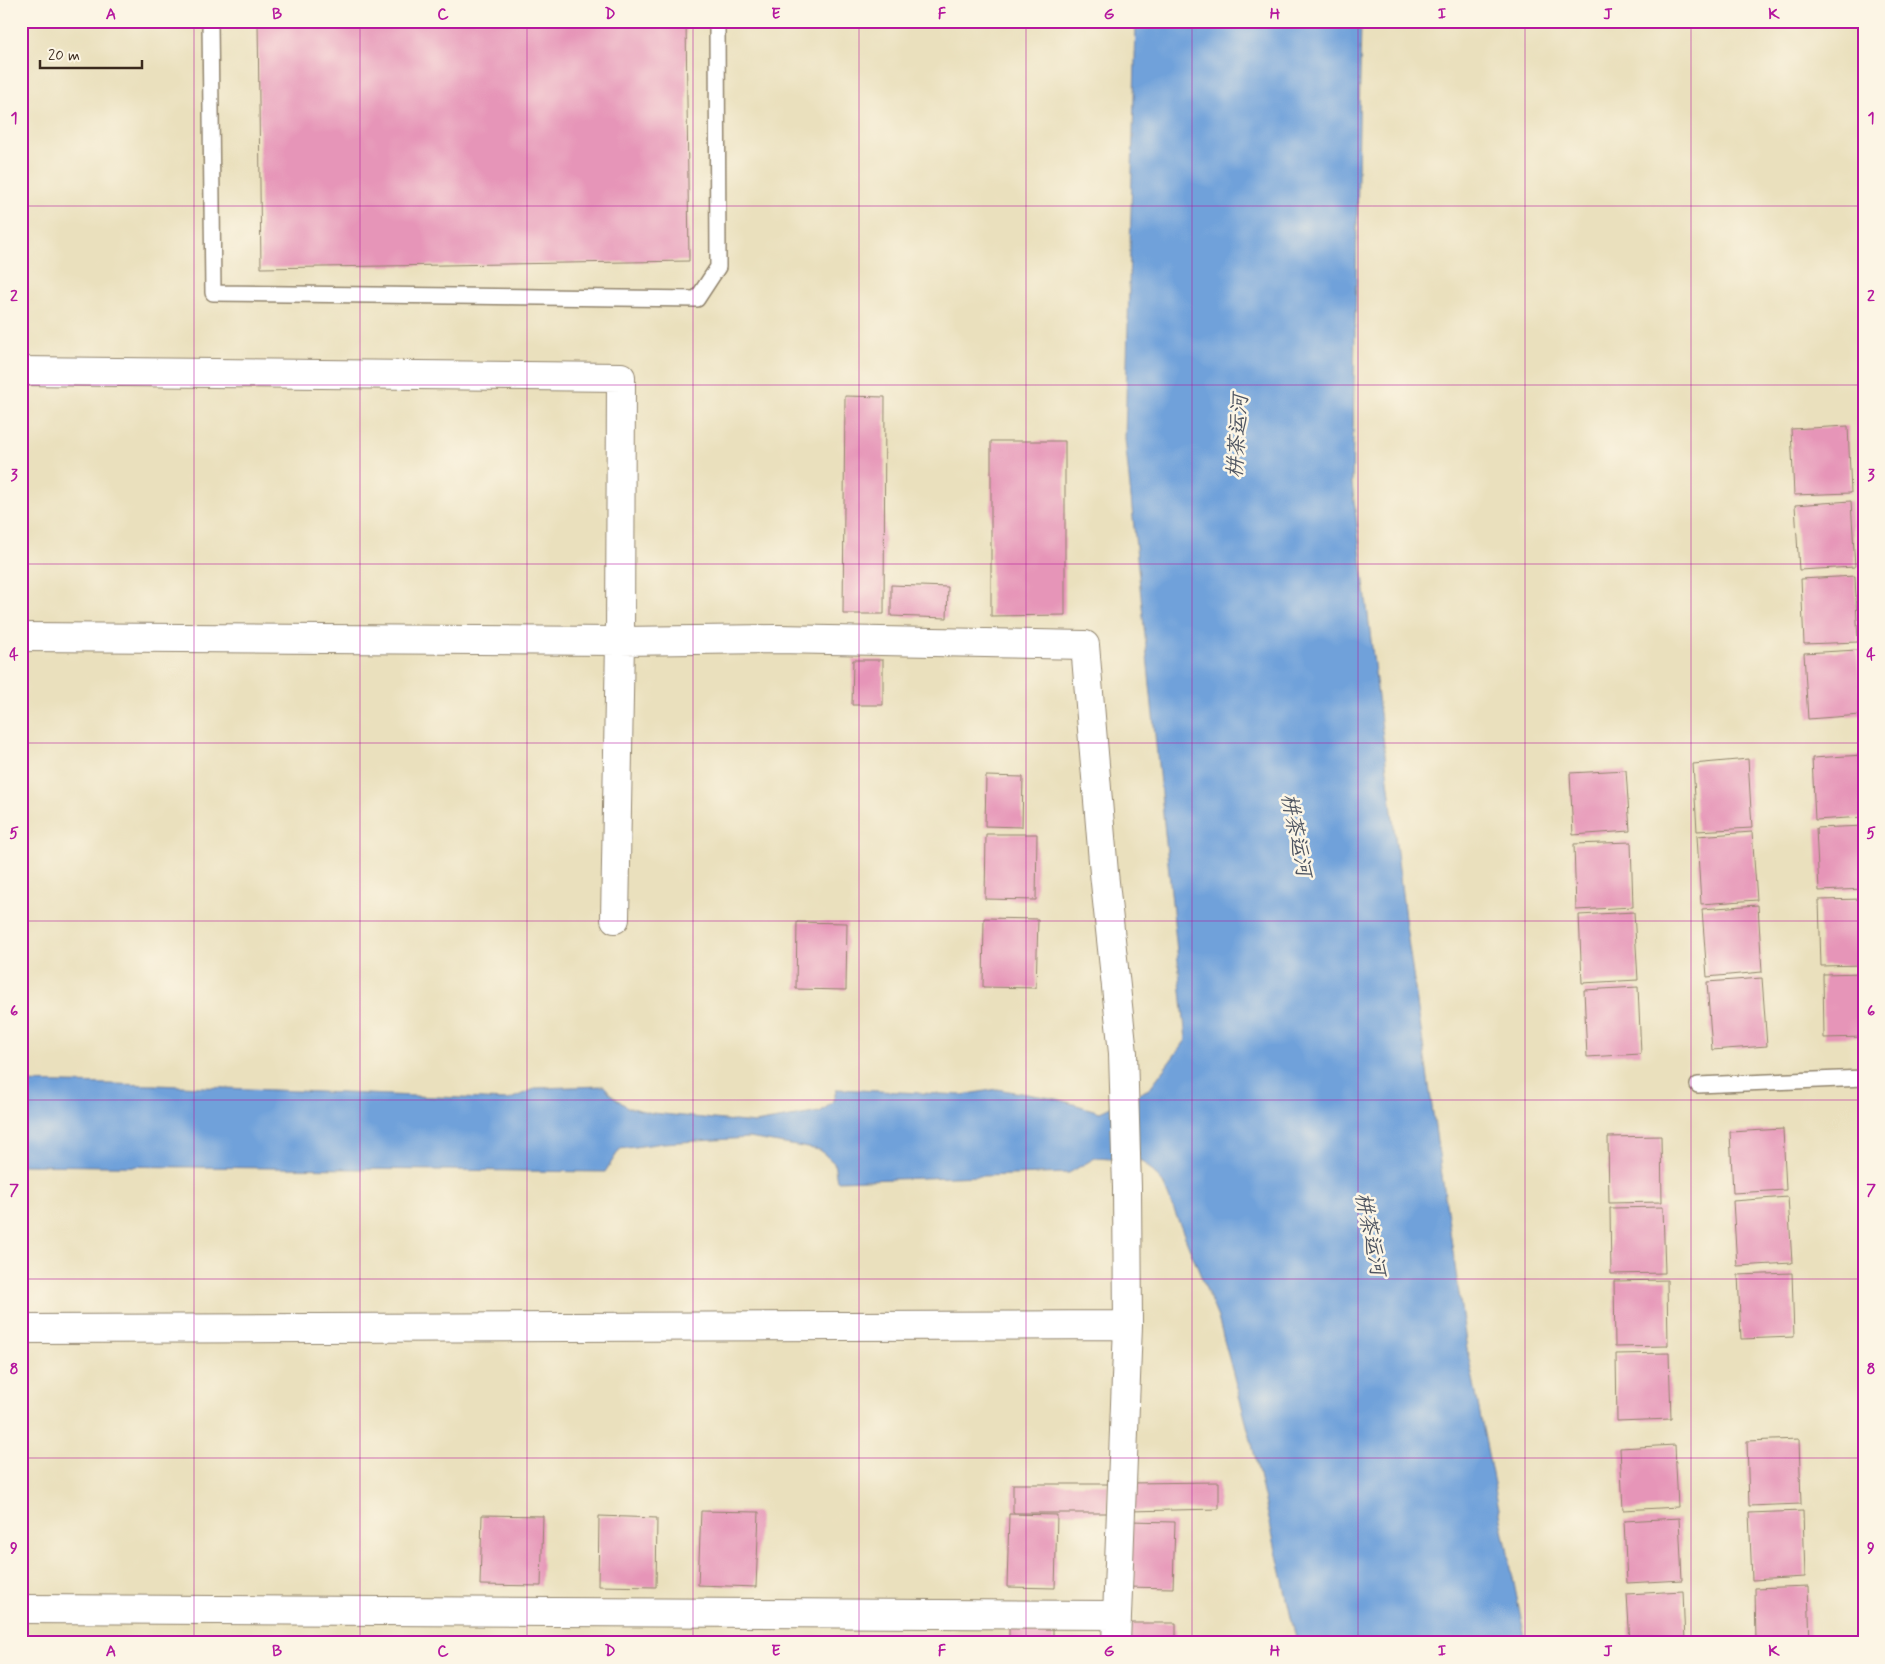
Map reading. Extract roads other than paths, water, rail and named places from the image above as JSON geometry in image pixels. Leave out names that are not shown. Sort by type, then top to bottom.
[{"type":"street","points":[[21,372],[621,377],[620,641],[615,919]]},
{"type":"street","points":[[21,637],[620,641],[777,639],[1085,645],[1104,873],[1123,1053],[1127,1188],[1128,1325],[1116,1643]]},
{"type":"street","points":[[21,1329],[1128,1325]]},
{"type":"street","points":[[21,1610],[1116,1614]]},
{"type":"lane","points":[[210,21],[213,293],[697,299],[718,267],[717,21]]},
{"type":"lane","points":[[1698,1085],[1864,1078]]},
{"type":"water","name":"栟茶运河","points":[[1136,21],[1361,21],[1352,484],[1406,926],[1467,1349],[1526,1643],[1297,1643],[1252,1444],[1218,1318],[1163,1183],[1143,1161],[1095,1158],[1069,1173],[837,1181],[834,1163],[820,1150],[749,1138],[663,1143],[620,1149],[605,1172],[21,1165],[21,1082],[156,1085],[508,1100],[537,1088],[604,1086],[627,1107],[652,1113],[755,1123],[820,1112],[832,1103],[837,1089],[962,1095],[997,1089],[1057,1099],[1100,1112],[1149,1089],[1186,1040],[1125,439]]}]
